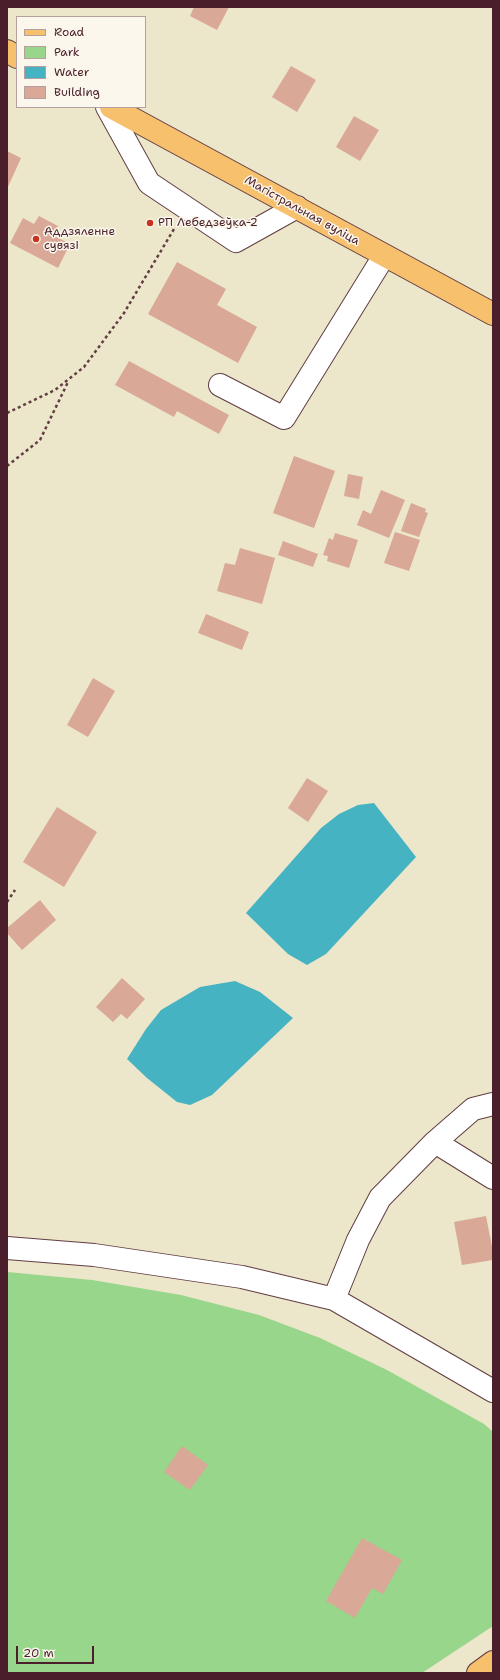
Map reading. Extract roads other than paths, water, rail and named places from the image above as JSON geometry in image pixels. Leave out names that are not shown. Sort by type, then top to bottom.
[{"type":"main road","points":[[7,51],[16,56]]},
{"type":"main road","name":"Магістральная вуліца","points":[[113,108],[493,314]]},
{"type":"main road","points":[[478,1673],[493,1662]]},
{"type":"street","points":[[108,108],[150,183],[236,241],[297,207]]},
{"type":"street","points":[[220,385],[284,418],[384,256]]},
{"type":"street","points":[[334,1299],[358,1240],[380,1198],[435,1142],[473,1109],[493,1104]]},
{"type":"street","points":[[435,1142],[493,1178]]},
{"type":"street","points":[[7,1248],[94,1255],[242,1277],[334,1299],[493,1391]]},
{"type":"water","points":[[374,803],[416,857],[326,954],[307,965],[288,954],[246,913],[321,828],[339,814],[358,805]]},
{"type":"water","points":[[235,981],[260,992],[293,1018],[212,1095],[190,1105],[177,1102],[147,1078],[127,1059],[146,1029],[161,1010],[200,987]]},
{"type":"place","name":"РП Лебедзеўка-2","points":[[150,223]]},
{"type":"place","name":"Аддзяленне сувязі","points":[[36,239]]}]
